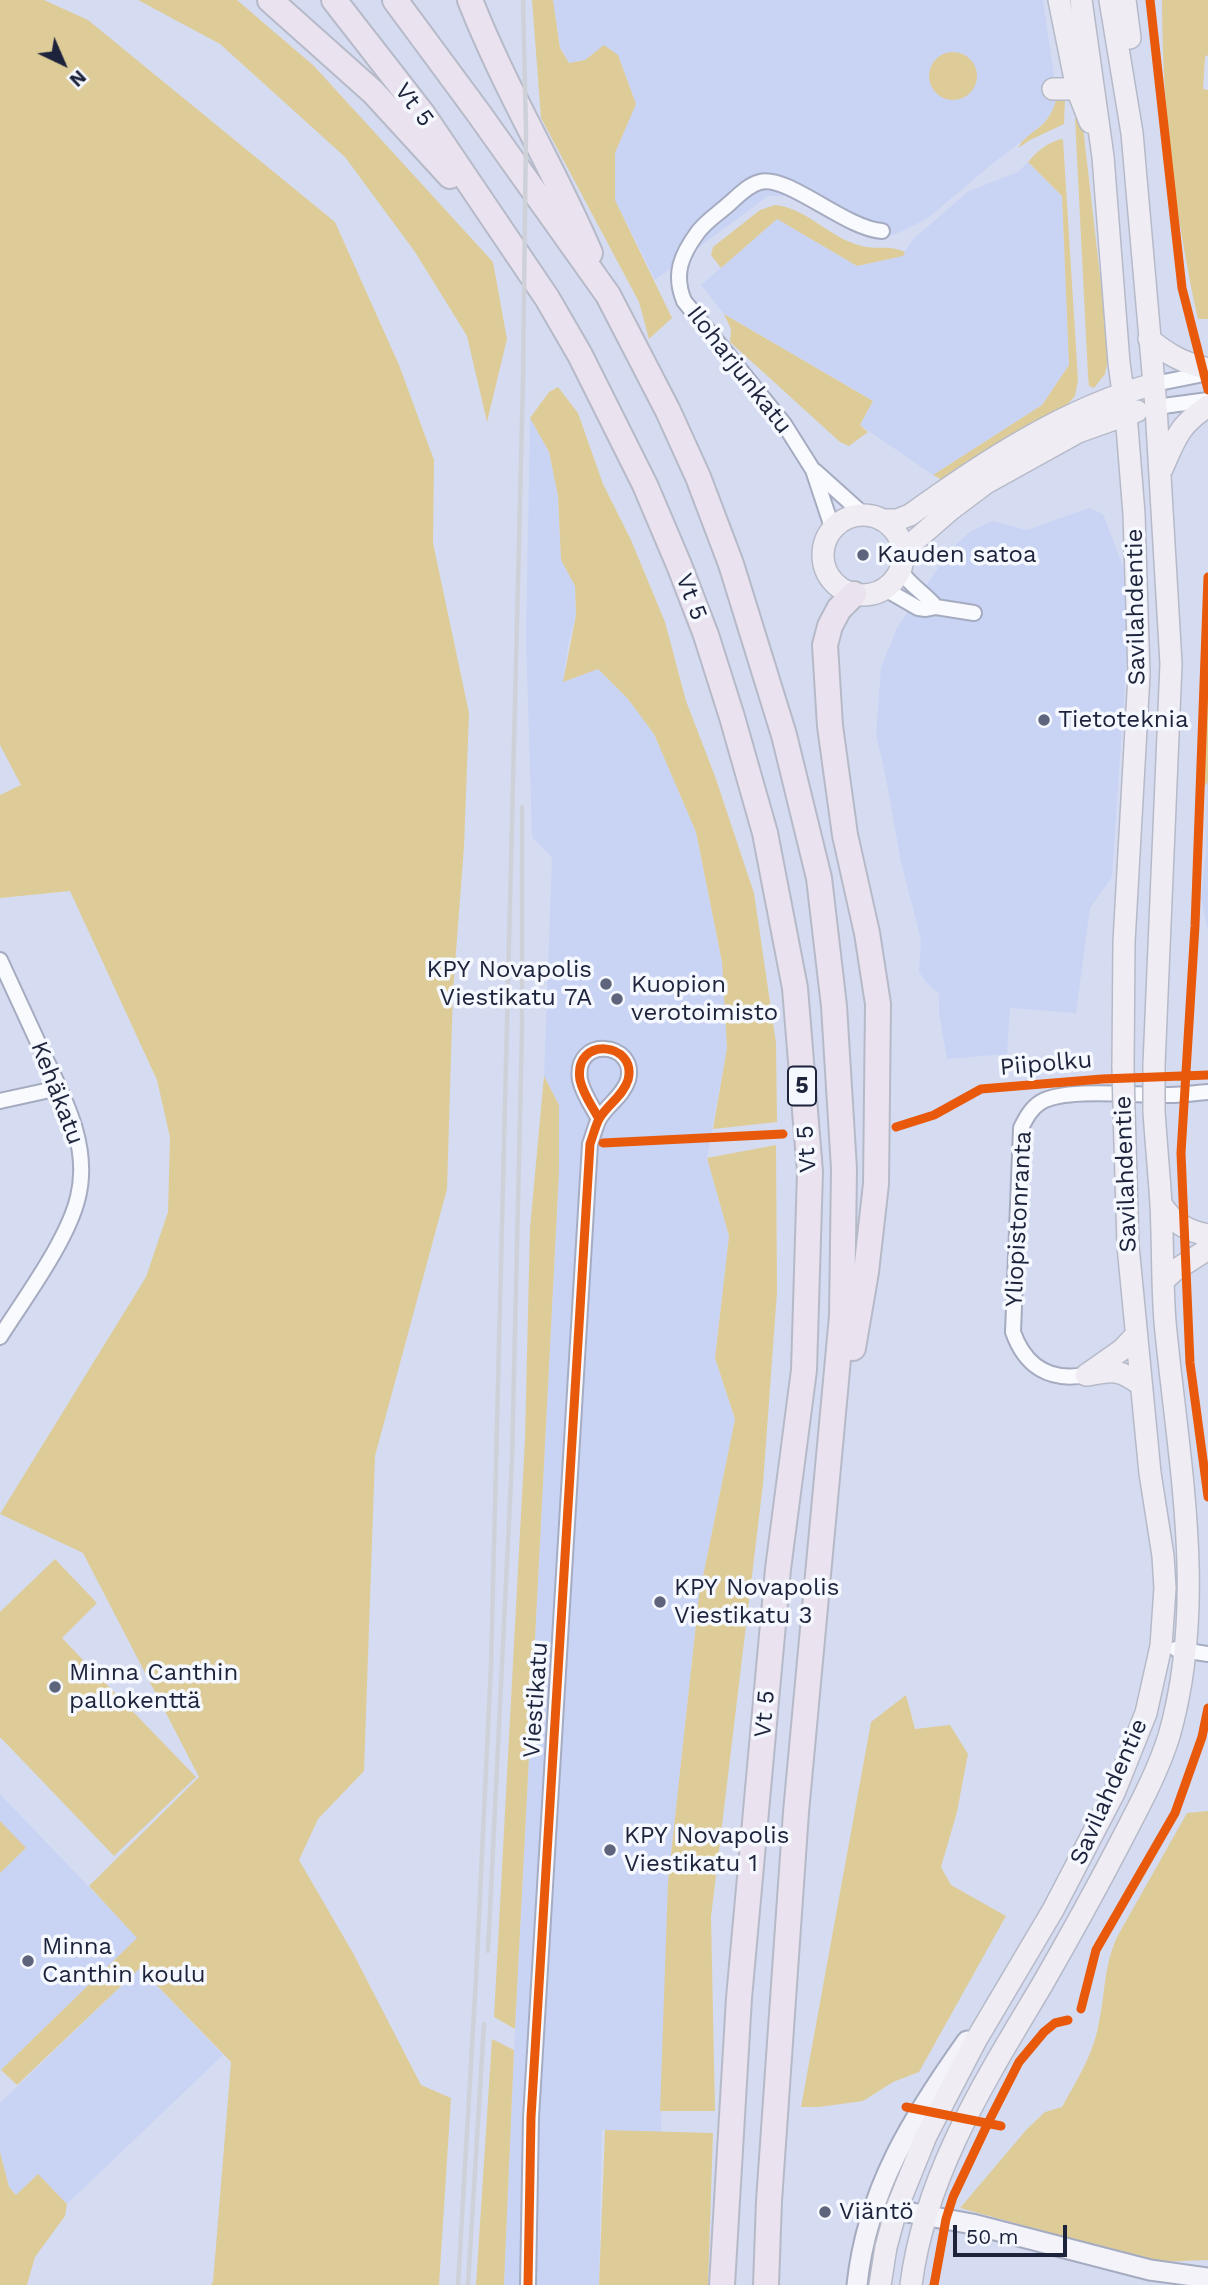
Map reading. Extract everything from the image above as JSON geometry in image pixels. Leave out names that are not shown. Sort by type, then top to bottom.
[{"type":"highway","points":[[270,0],[373,92],[451,178],[547,298]]},
{"type":"highway","name":"Vt 5","points":[[334,0],[422,113],[547,298],[580,355],[645,485],[706,635],[732,717],[765,833],[794,988],[810,1172],[804,1370],[778,1569],[741,1971],[722,2285]]},
{"type":"highway","name":"Vt 5","points":[[395,0],[608,295],[673,422],[732,564],[784,735],[819,878],[834,1006],[844,1169],[842,1316],[796,1812],[769,2201],[766,2285]]},
{"type":"highway","points":[[470,0],[500,73],[569,203],[608,295]]},
{"type":"highway","points":[[832,1437],[857,1333],[866,1272],[876,1184],[878,1120],[878,1004],[867,933],[843,822],[830,726],[825,645],[830,626],[839,609],[854,594]]},
{"type":"main road","points":[[1059,0],[1077,89],[1103,157]]},
{"type":"main road","name":"Savilahdentie","points":[[880,2285],[896,2210],[942,2103],[1053,1910],[1114,1793],[1146,1713],[1161,1646],[1165,1588],[1163,1556],[1150,1473],[1125,1198],[1124,942],[1139,675],[1134,514],[1103,157],[1081,0]]},
{"type":"main road","name":"Savilahdentie","points":[[911,2285],[915,2251],[925,2215],[956,2138],[1078,1924],[1153,1780],[1198,1652],[1189,1530],[1165,1321],[1161,1204],[1154,1111],[1171,664],[1161,471],[1133,145],[1125,79],[1110,0]]},
{"type":"main road","points":[[1125,0],[1135,106],[1133,145]]},
{"type":"main road","points":[[1053,89],[1077,89]]},
{"type":"main road","points":[[1149,339],[1169,356],[1208,371]]},
{"type":"main road","points":[[1154,384],[1124,403],[1077,432],[986,483],[950,510],[902,561],[893,582],[885,589],[875,594],[854,594],[833,582],[826,571],[824,546],[833,530],[845,520],[873,517],[897,520],[910,515],[1035,435],[1085,407],[1124,403],[1156,407]]},
{"type":"main road","points":[[1161,471],[1176,437],[1189,419],[1208,406]]},
{"type":"main road","points":[[873,517],[893,528],[900,540],[902,561]]},
{"type":"main road","points":[[1161,1204],[1172,1220],[1196,1233],[1208,1235]]},
{"type":"main road","points":[[1163,1281],[1208,1249]]},
{"type":"main road","points":[[1086,1375],[1123,1349],[1136,1335]]},
{"type":"main road","points":[[1086,1375],[1109,1370],[1125,1373],[1141,1385]]},
{"type":"main road","points":[[857,2285],[870,2214],[894,2158],[934,2088],[1013,1978]]},
{"type":"main road","points":[[896,2210],[972,2224],[1150,2270],[1208,2278]]},
{"type":"street","name":"Iloharjunkatu","points":[[833,530],[813,470],[769,403],[684,301],[677,285],[679,269],[687,248],[701,228],[758,182],[776,182],[859,226],[882,231]]},
{"type":"street","points":[[1154,384],[1208,371]]},
{"type":"street","points":[[1156,407],[1208,400]]},
{"type":"street","name":"Iloharjunkatu","points":[[813,470],[873,517]]},
{"type":"street","points":[[902,561],[908,583],[928,597],[936,607]]},
{"type":"street","points":[[885,589],[918,608],[936,607],[974,613]]},
{"type":"street","name":"Kehäkatu","points":[[0,960],[59,1088],[75,1128],[81,1158],[79,1196],[63,1235],[0,1337]]},
{"type":"street","name":"Viestikatu","points":[[528,2285],[531,2117],[590,1144],[599,1119],[621,1093],[629,1077],[629,1066],[624,1058],[620,1053],[606,1048],[587,1054],[581,1062],[580,1071],[585,1095],[599,1119]]},
{"type":"street","points":[[0,1101],[59,1088]]},
{"type":"street","name":"Yliopistonranta","points":[[1086,1375],[1057,1376],[1034,1365],[1020,1351],[1013,1332],[1021,1128],[1029,1113],[1041,1102],[1057,1097],[1208,1092]]},
{"type":"street","points":[[1161,1646],[1198,1652]]},
{"type":"shaded area","points":[[0,0],[44,0],[88,20],[335,222],[399,365],[434,460],[433,543],[469,713],[464,847],[453,991],[447,1189],[375,1456],[364,1771],[318,1819],[299,1860],[353,1953],[421,2085],[451,2098],[439,2285],[211,2285],[231,2062],[140,1968],[17,2085],[1,2070],[137,1938],[89,1886],[199,1777],[83,1553],[0,1514],[146,1277],[168,1212],[170,1137],[157,1080],[70,891],[0,898],[0,795],[21,785],[0,745]]},
{"type":"shaded area","points":[[138,0],[237,0],[314,66],[493,262],[507,339],[487,422],[467,336],[415,252],[345,157],[220,44]]},
{"type":"shaded area","points":[[532,0],[553,0],[560,48],[569,63],[585,60],[604,45],[618,55],[636,104],[615,153],[615,200],[672,318],[649,339],[639,302],[541,118]]},
{"type":"shaded area","points":[[553,0],[1043,0],[1057,96],[1046,121],[928,218],[905,230],[893,235],[867,235],[785,196],[768,196],[655,280],[615,200],[615,153],[636,104],[618,55],[569,63],[560,48]]},
{"type":"shaded area","points":[[1162,0],[1208,0],[1208,55],[1205,57],[1203,89],[1208,90],[1208,319],[1198,319],[1171,161],[1164,80]]},
{"type":"shaded area","points":[[953,52],[970,59],[977,76],[970,93],[953,100],[936,93],[929,76],[936,59]]},
{"type":"shaded area","points":[[1057,96],[1065,99],[1064,124],[1018,148],[1046,120]]},
{"type":"shaded area","points":[[1075,118],[1082,118],[1109,355],[1105,374],[1094,388],[1089,386],[1088,376]]},
{"type":"shaded area","points":[[1063,139],[1078,380],[1075,396],[1065,407],[946,482],[933,475],[1042,405],[1069,365],[1062,196],[1028,162],[1044,147]]},
{"type":"shaded area","points":[[1028,162],[1062,196],[1069,365],[1042,405],[933,475],[860,425],[873,401],[724,314],[701,285],[777,219],[857,266],[902,256],[913,239],[969,191],[1018,172]]},
{"type":"shaded area","points":[[775,205],[797,211],[858,245],[893,248],[905,252],[903,256],[857,266],[777,219],[721,268],[711,255],[713,247],[760,210]]},
{"type":"shaded area","points":[[724,314],[873,401],[860,425],[868,432],[849,446],[840,442],[730,342],[731,329]]},
{"type":"shaded area","points":[[558,387],[578,413],[603,484],[631,540],[665,622],[686,701],[716,779],[754,893],[776,1043],[777,1122],[713,1129],[727,1048],[722,962],[696,832],[654,734],[628,699],[598,669],[563,682],[576,615],[575,586],[561,560],[558,496],[549,452],[530,418],[549,392]]},
{"type":"shaded area","points":[[530,418],[549,452],[558,496],[561,560],[575,586],[576,615],[563,682],[598,669],[628,699],[654,734],[696,832],[722,962],[727,1048],[707,1158],[729,1236],[715,1358],[735,1419],[699,1596],[668,1882],[661,2132],[602,2130],[599,2285],[504,2285],[559,1172],[559,1105],[544,1076],[552,858],[532,837],[526,638]]},
{"type":"shaded area","points":[[1089,508],[1103,514],[1124,569],[1128,638],[1112,877],[1090,908],[1076,1013],[1010,1008],[1007,1054],[947,1059],[939,1013],[939,994],[919,972],[921,940],[901,862],[876,735],[881,667],[897,628],[951,549],[971,531],[992,521],[1027,530]]},
{"type":"shaded area","points":[[1208,605],[1208,782],[1203,788],[1200,754],[1203,637]]},
{"type":"shaded area","points":[[1208,715],[1208,931],[1201,898],[1206,851]]},
{"type":"shaded area","points":[[544,1076],[559,1105],[559,1172],[515,2029],[494,2017],[525,1439],[530,1228]]},
{"type":"shaded area","points":[[776,1145],[777,1292],[763,1484],[711,1917],[715,2111],[660,2111],[668,1882],[699,1596],[735,1419],[715,1358],[729,1236],[707,1158]]},
{"type":"shaded area","name":"Minna Canthin pallokenttä","points":[[55,1559],[97,1603],[62,1638],[196,1777],[114,1856],[0,1737],[0,1612]]},
{"type":"shaded area","points":[[906,1695],[915,1729],[950,1725],[968,1754],[957,1812],[941,1867],[951,1885],[1006,1916],[919,2072],[893,2082],[863,2101],[801,2107],[871,1722]]},
{"type":"shaded area","points":[[0,1794],[138,1938],[1,2070],[0,2069]]},
{"type":"shaded area","points":[[1208,1811],[1208,2260],[1156,2262],[960,2208],[1027,2129],[1045,2112],[1062,2107],[1084,2066],[1097,2033],[1107,1970],[1117,1937],[1187,1813]]},
{"type":"shaded area","points":[[0,1821],[26,1848],[0,1873]]},
{"type":"shaded area","points":[[140,1968],[223,2055],[67,2204],[38,2175],[17,2195],[9,2187],[0,2152],[0,2103]]},
{"type":"shaded area","points":[[492,2039],[514,2050],[504,2285],[476,2285]]},
{"type":"shaded area","points":[[605,2130],[713,2133],[708,2285],[599,2285]]},
{"type":"shaded area","points":[[0,2152],[9,2187],[16,2195],[38,2174],[67,2204],[65,2216],[35,2257],[27,2285],[0,2285]]},
{"type":"railway","points":[[458,2285],[491,1665],[523,381],[526,130],[523,0]]},
{"type":"railway","points":[[488,1951],[512,1459],[522,1031],[522,807]]},
{"type":"railway","points":[[468,2285],[484,2024]]},
{"type":"cycle path","points":[[1150,0],[1182,288],[1208,390]]},
{"type":"cycle path","points":[[1208,577],[1195,926],[1181,1153],[1190,1363],[1208,1497]]},
{"type":"cycle path","points":[[528,2285],[531,2117],[590,1144],[599,1119],[628,1080],[629,1067],[624,1058],[615,1051],[605,1049],[595,1050],[586,1056],[580,1066],[581,1085],[599,1119]]},
{"type":"cycle path","name":"Piipolku","points":[[896,1127],[934,1115],[981,1089],[1102,1079],[1208,1075]]},
{"type":"cycle path","points":[[603,1143],[783,1134]]},
{"type":"cycle path","points":[[1081,2009],[1096,1950],[1175,1813],[1202,1737],[1208,1708]]},
{"type":"cycle path","points":[[934,2285],[946,2219],[953,2197],[988,2123],[1019,2062],[1044,2032],[1055,2023],[1068,2020]]},
{"type":"cycle path","points":[[906,2107],[1001,2126]]},
{"type":"place","name":"Kauden satoa","points":[[863,555]]},
{"type":"place","name":"Tietoteknia","points":[[1044,720]]},
{"type":"place","name":"KPY Novapolis Viestikatu 7A","points":[[606,984]]},
{"type":"place","name":"Kuopion verotoimisto","points":[[617,999]]},
{"type":"place","name":"KPY Novapolis Viestikatu 3","points":[[660,1602]]},
{"type":"place","name":"Minna Canthin pallokenttä","points":[[55,1687]]},
{"type":"place","name":"KPY Novapolis Viestikatu 1","points":[[610,1850]]},
{"type":"place","name":"Minna Canthin koulu","points":[[28,1961]]},
{"type":"place","name":"Viäntö","points":[[825,2212]]}]
